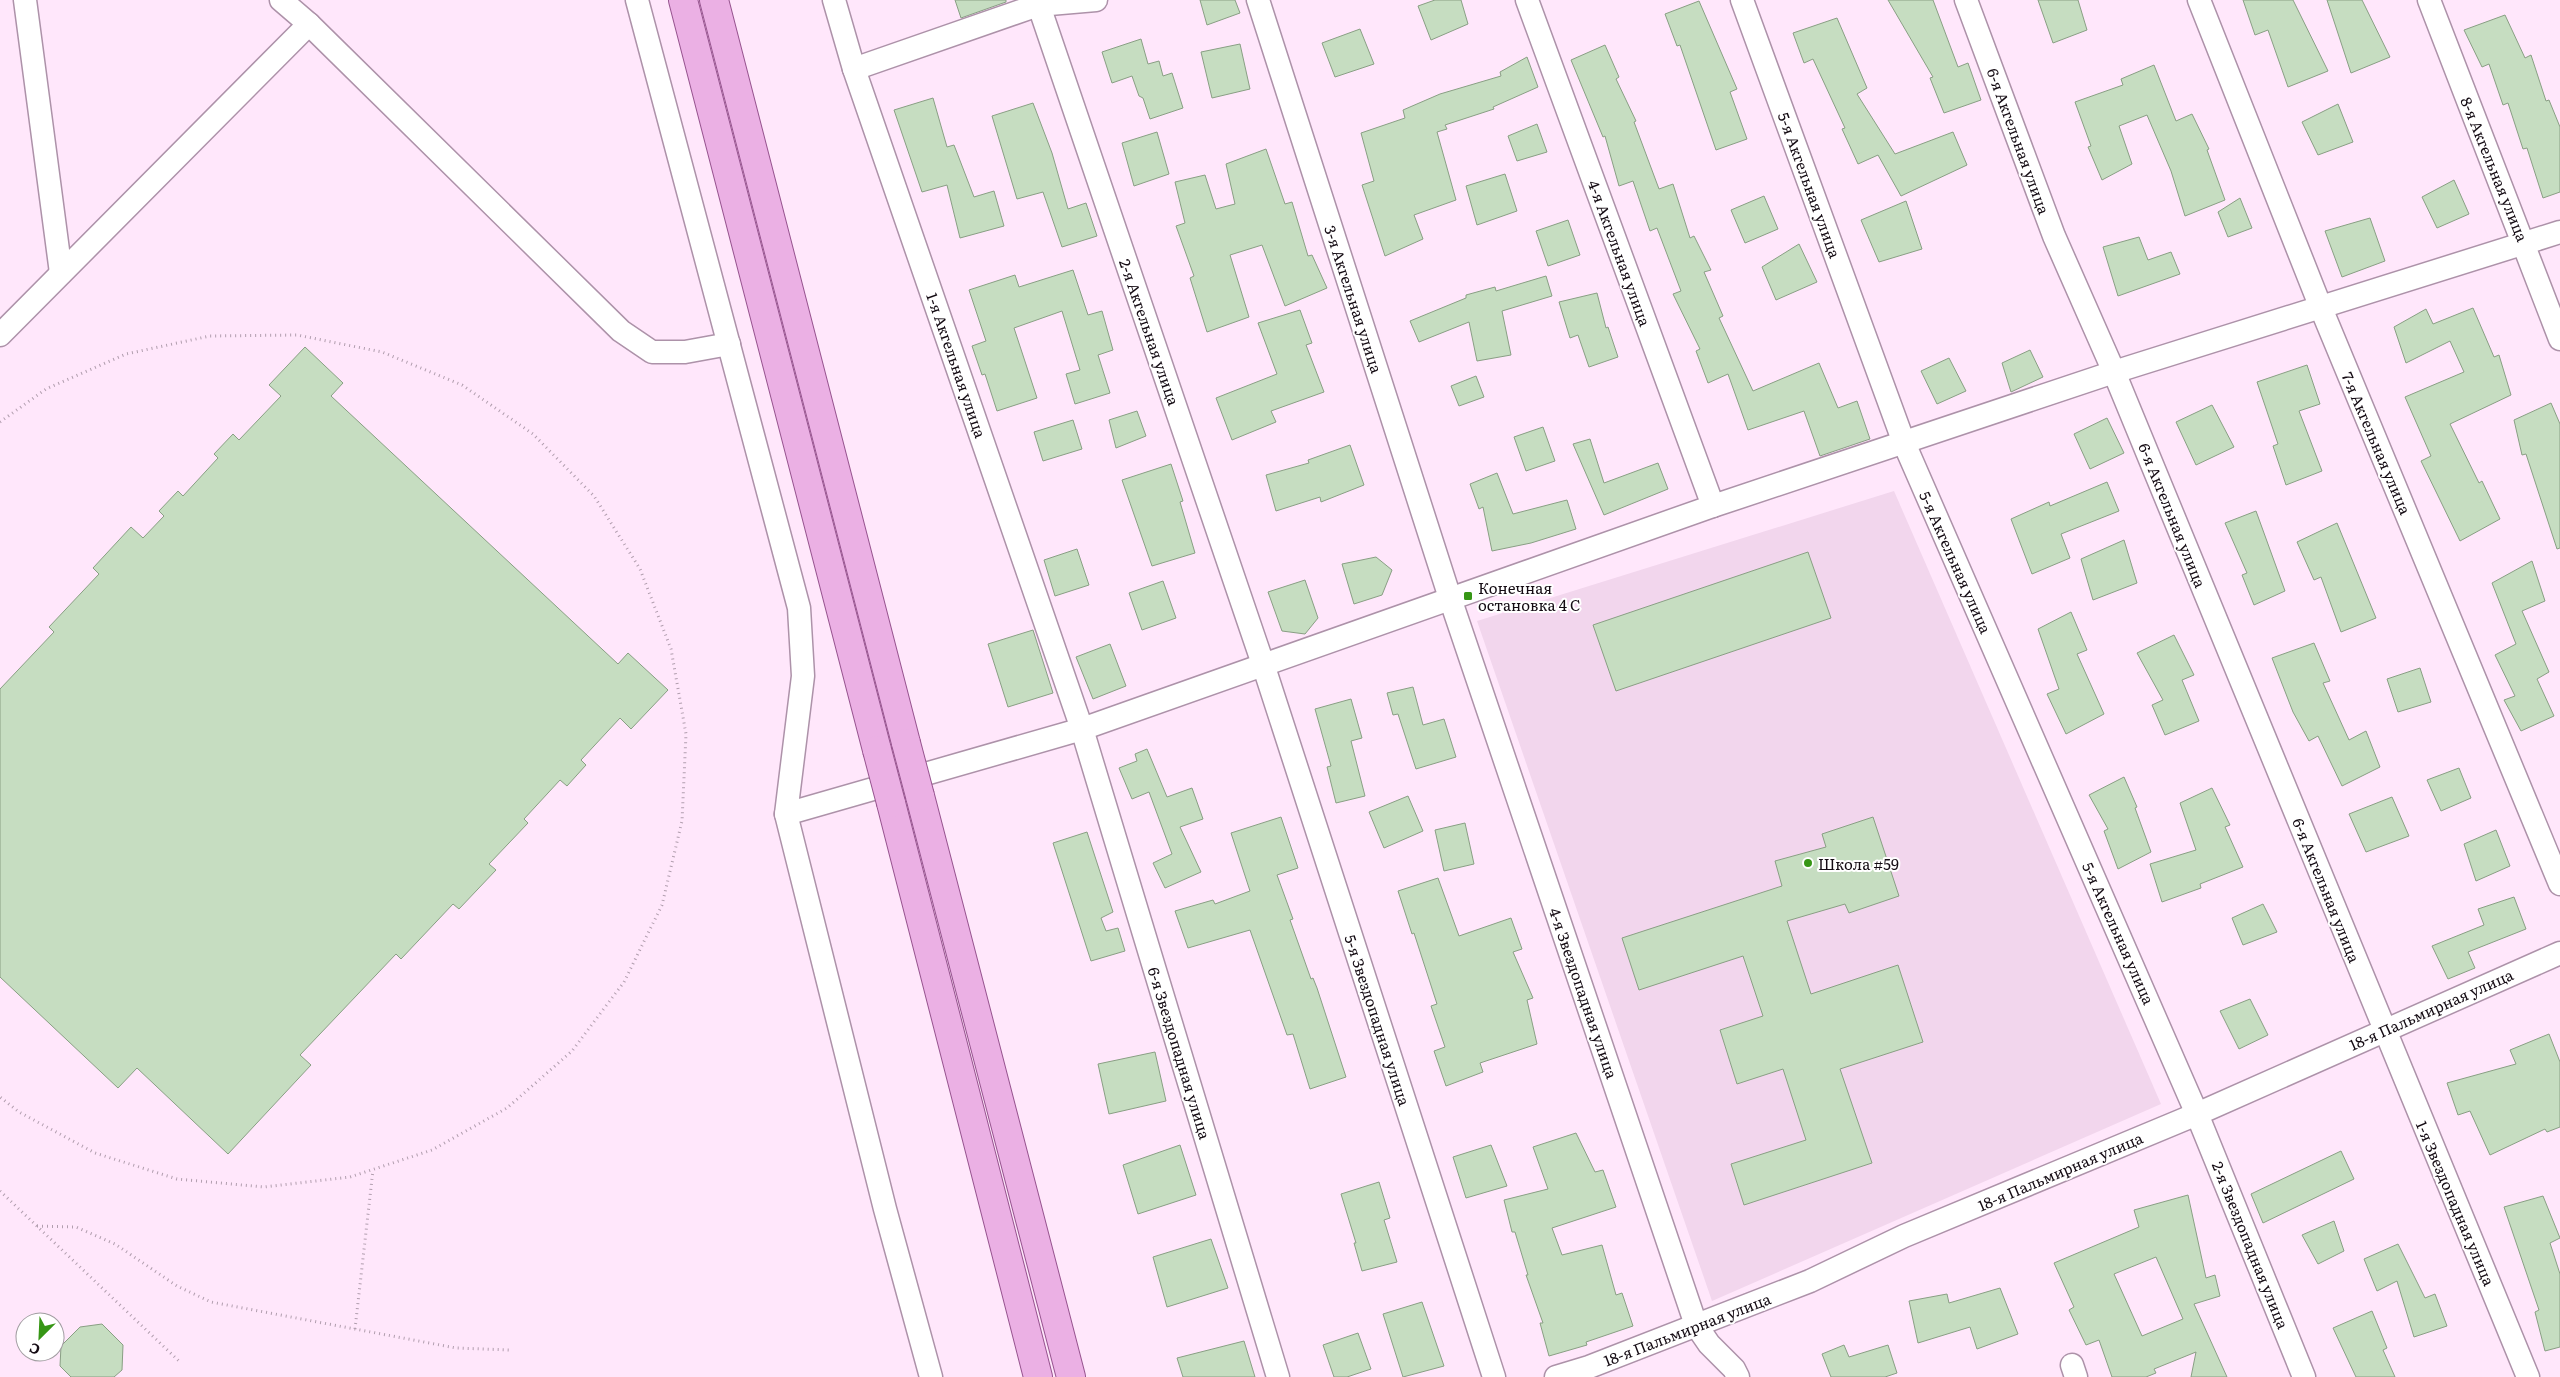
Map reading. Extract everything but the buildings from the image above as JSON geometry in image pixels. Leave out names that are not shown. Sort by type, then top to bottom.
[{"type":"main road","points":[[683,0],[1038,1377]]},
{"type":"main road","points":[[714,0],[1071,1377]]},
{"type":"street","points":[[25,0],[61,273]]},
{"type":"street","points":[[281,0],[309,24],[622,331],[652,352],[685,352],[729,344]]},
{"type":"street","points":[[637,0],[799,608],[803,676],[786,814],[885,1209],[931,1377]]},
{"type":"street","name":"1-я Акгельная улица","points":[[834,0],[854,69],[1082,729]]},
{"type":"street","points":[[854,69],[1037,2],[1096,0]]},
{"type":"street","name":"3-я Акгельная улица","points":[[1258,0],[1450,598]]},
{"type":"street","name":"4-я Акгельная улица","points":[[1528,0],[1713,506]]},
{"type":"street","name":"5-я Акгельная улица","points":[[1742,0],[1904,443],[2197,1114]]},
{"type":"street","name":"6-я Акгельная улица","points":[[1966,0],[2054,236],[2114,372],[2384,1029]]},
{"type":"street","name":"7-я Акгельная улица","points":[[2199,0],[2321,308],[2560,884]]},
{"type":"street","name":"8-я Акгельная улица","points":[[2429,0],[2525,243],[2560,339]]},
{"type":"street","name":"2-я Акгельная улица","points":[[1037,2],[1263,664]]},
{"type":"street","points":[[0,335],[309,24]]},
{"type":"street","points":[[786,814],[1082,729],[1713,506],[2114,372],[2560,232]]},
{"type":"street","name":"4-я Звездопадная улица","points":[[1450,598],[1696,1325],[1709,1344],[1734,1369],[1738,1377]]},
{"type":"street","name":"5-я Звездопадная улица","points":[[1263,664],[1494,1377]]},
{"type":"street","name":"6-я Звездопадная улица","points":[[1082,729],[1278,1377]]},
{"type":"street","name":"18-я Пальмирная улица","points":[[1556,1377],[1589,1367],[1810,1282],[1904,1236],[2197,1114],[2384,1029],[2560,953]]},
{"type":"street","name":"1-я Звездопадная улица","points":[[2384,1029],[2528,1377]]},
{"type":"street","name":"2-я Звездопадная улица","points":[[2197,1114],[2304,1377]]},
{"type":"path","points":[[0,422],[46,389],[126,354],[210,336],[297,335],[382,352],[462,385],[533,434],[594,496],[640,569],[671,649],[686,734],[682,821],[662,904],[624,982],[572,1051],[507,1108],[432,1150],[350,1177],[264,1187],[177,1179],[95,1154],[18,1112],[0,1097]]},
{"type":"path","points":[[355,1329],[372,1170]]},
{"type":"path","points":[[0,1191],[180,1362]]},
{"type":"path","points":[[37,1226],[76,1226],[115,1244],[176,1286],[211,1302],[456,1348],[510,1350]]},
{"type":"shaded area","name":"Школа #59","points":[[1894,491],[2161,1104],[1712,1301],[1477,621]]},
{"type":"place","name":"Конечная остановка 4 С","points":[[1468,596]]},
{"type":"place","name":"Школа #59","points":[[1808,863]]}]
